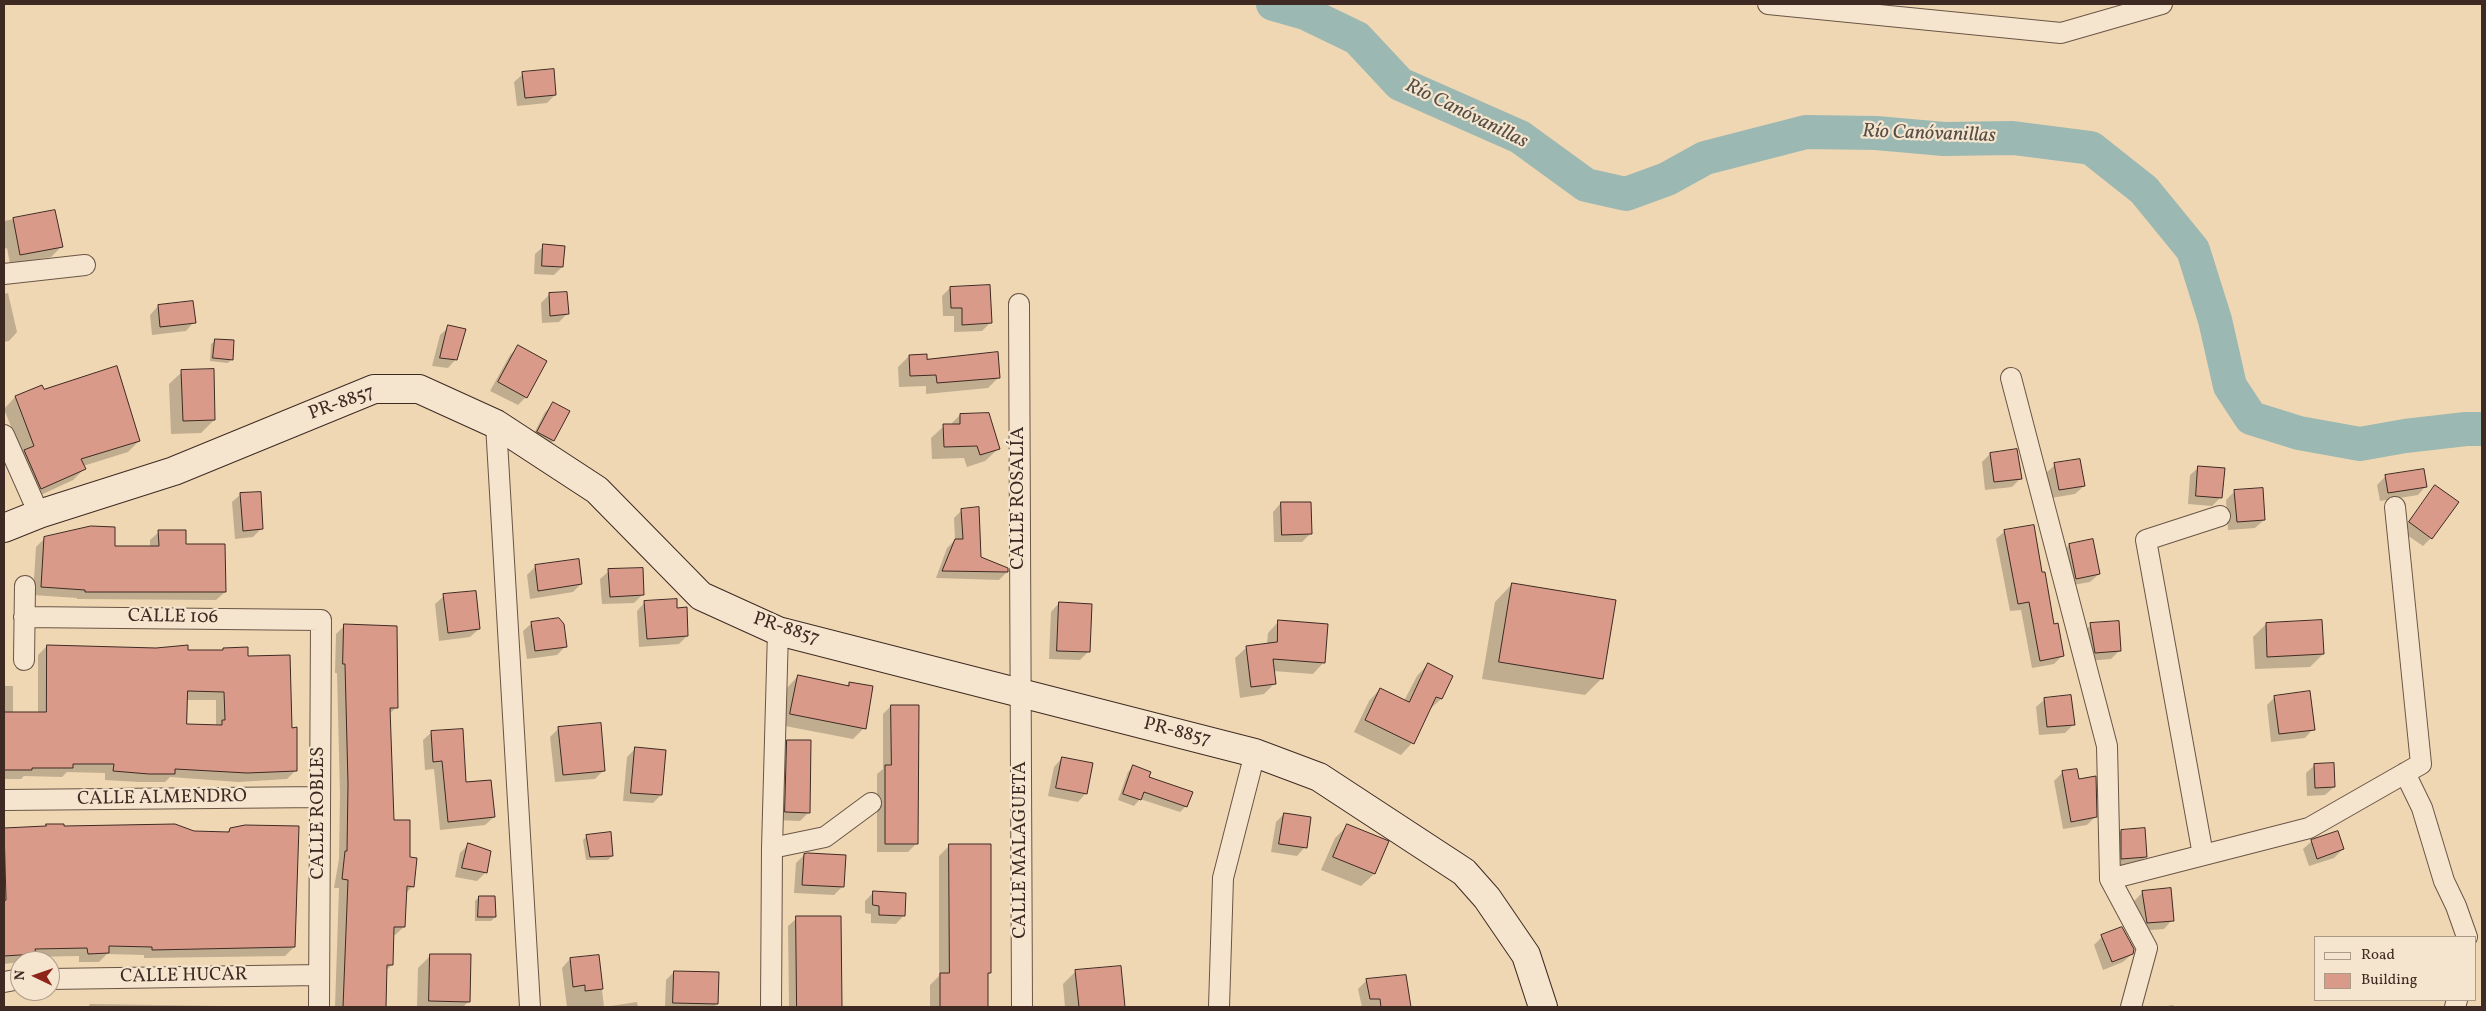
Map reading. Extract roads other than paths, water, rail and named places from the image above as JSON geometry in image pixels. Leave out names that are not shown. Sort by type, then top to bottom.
[{"type":"street","points":[[1768,4],[2061,33],[2162,4]]},
{"type":"street","points":[[4,274],[85,264]]},
{"type":"street","name":"CALLE ROSALÍA","points":[[1020,304],[1021,693]]},
{"type":"street","points":[[2011,378],[2107,746],[2110,879],[2147,948],[2131,1007]]},
{"type":"street","name":"PR-8857","points":[[4,528],[38,514],[174,472],[374,389],[419,390],[496,424],[597,490],[701,596],[778,631],[1255,752],[1319,777],[1464,872],[1487,898],[1526,955],[1543,1007]]},
{"type":"street","points":[[496,424],[530,1007]]},
{"type":"street","points":[[4,436],[38,514]]},
{"type":"street","points":[[2110,879],[2309,828],[2421,764],[2395,507]]},
{"type":"street","points":[[2203,856],[2146,540],[2220,516]]},
{"type":"street","points":[[24,660],[25,586]]},
{"type":"street","name":"CALLE 106","points":[[24,617],[321,620]]},
{"type":"street","name":"CALLE ROBLES","points":[[319,1007],[321,620]]},
{"type":"street","points":[[771,1007],[772,848],[778,631]]},
{"type":"street","name":"CALLE MALAGUETA","points":[[1021,693],[1022,1007]]},
{"type":"street","points":[[1219,1007],[1223,878],[1255,752]]},
{"type":"street","points":[[2405,773],[2422,808],[2444,881],[2467,936]]},
{"type":"street","name":"CALLE ALMENDRO","points":[[4,800],[320,797]]},
{"type":"street","points":[[772,848],[825,837],[871,803]]},
{"type":"street","name":"CALLE HUCAR","points":[[60,978],[319,975]]},
{"type":"waterway","name":"Río Canóvanillas","points":[[1273,4],[1305,13],[1357,38],[1400,84],[1520,137],[1586,185],[1626,194],[1667,179],[1705,158],[1806,132],[1876,133],[1944,139],[2013,138],[2091,148],[2144,190],[2193,250],[2215,320],[2230,386],[2251,418],[2299,433],[2360,444],[2405,436],[2482,429]]}]
